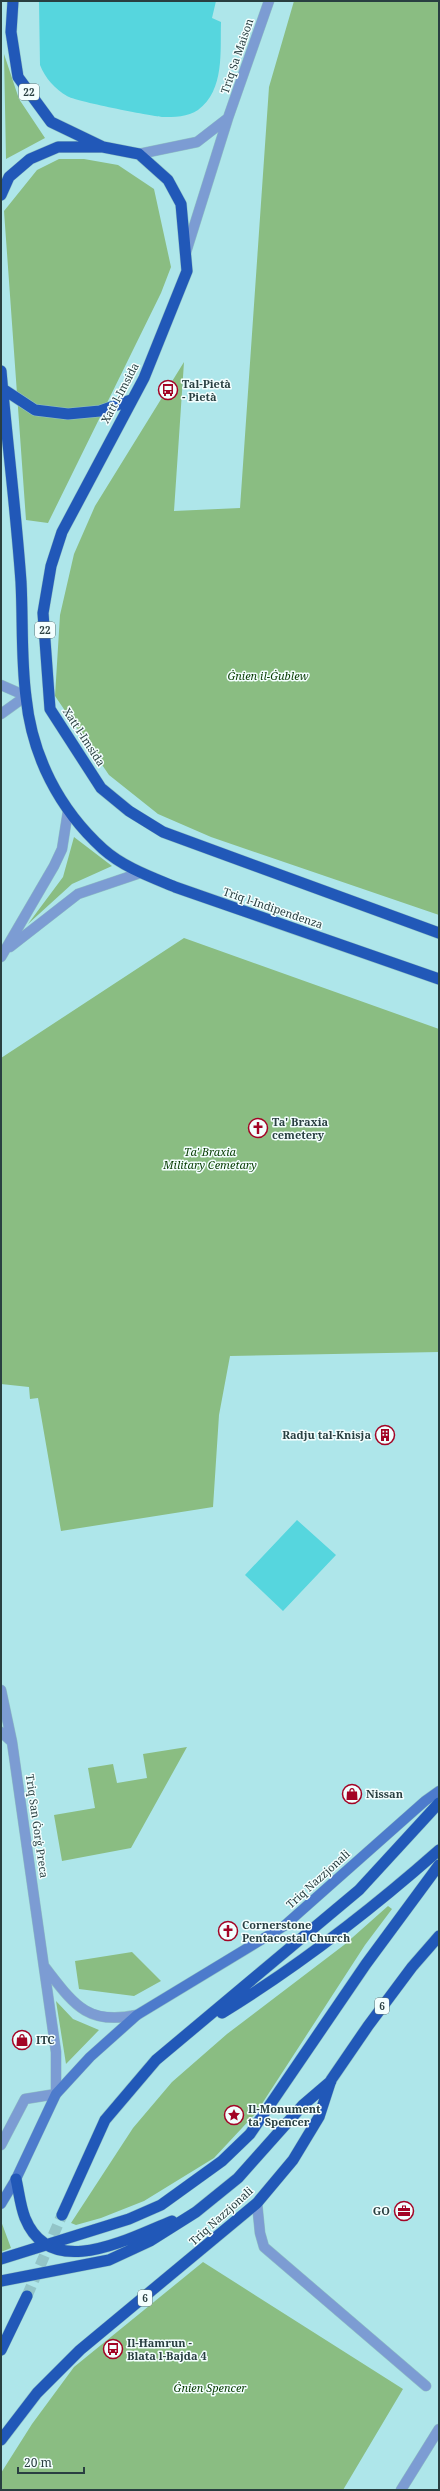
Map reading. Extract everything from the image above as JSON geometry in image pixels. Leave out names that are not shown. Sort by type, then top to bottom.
[{"type":"highway","name":"22","points":[[13,1],[11,32],[18,76],[51,122],[102,148],[139,154]]},
{"type":"highway","points":[[1,195],[9,177],[30,159],[58,147],[102,148]]},
{"type":"highway","name":"Xatt l-Imsida","points":[[139,154],[168,180],[181,204],[187,271],[144,378],[62,532],[51,566],[43,613],[50,709],[101,788],[129,811],[163,832],[439,932]]},
{"type":"highway","name":"22","points":[[1,371],[20,581],[26,696],[30,723],[49,781],[68,811]]},
{"type":"highway","points":[[3,389],[35,410],[68,414],[100,411],[131,400]]},
{"type":"highway","name":"Triq l-Indipendenza","points":[[68,811],[104,850],[140,873],[175,887],[439,979]]},
{"type":"highway","points":[[62,2215],[105,2120],[156,2060],[359,1890],[439,1803]]},
{"type":"highway","points":[[193,2030],[272,1982],[377,1905],[439,1850]]},
{"type":"highway","points":[[1,2259],[130,2219],[161,2205],[222,2161],[250,2134],[366,1964],[439,1865]]},
{"type":"highway","name":"Triq Nazzjonali","points":[[1,2439],[37,2393],[80,2350],[257,2203],[292,2160],[320,2117],[331,2080],[368,2026],[412,1967],[439,1936]]},
{"type":"highway","name":"6","points":[[1,2281],[109,2260],[150,2241],[196,2212],[238,2178],[303,2105],[331,2080]]},
{"type":"highway","name":"6","points":[[16,2179],[25,2218],[41,2241],[57,2250],[96,2251],[196,2212]]},
{"type":"highway","points":[[1,2350],[27,2296]]},
{"type":"main road","name":"Triq Nazzjonali","points":[[1,2204],[16,2179],[56,2094],[90,2057],[137,2015],[284,1926],[425,1801],[439,1791]]},
{"type":"street","name":"Triq Sa Maison","points":[[186,252],[228,118],[269,1]]},
{"type":"street","points":[[139,154],[197,142],[228,118]]},
{"type":"street","points":[[1,685],[26,696]]},
{"type":"street","points":[[1,714],[26,696]]},
{"type":"street","points":[[3,954],[54,866],[62,849],[68,811]]},
{"type":"street","points":[[3,954],[78,894],[140,873]]},
{"type":"street","name":"Triq San Ġorġ Preca","points":[[1,1690],[12,1742],[56,2052],[56,2094]]},
{"type":"street","points":[[1,1732],[12,1742]]},
{"type":"street","points":[[44,1966],[74,2004],[80,2008],[98,2017],[121,2018],[137,2015]]},
{"type":"street","points":[[1,2145],[25,2099],[56,2094]]},
{"type":"street","points":[[257,2203],[260,2233],[264,2247],[426,2386]]},
{"type":"street","points":[[401,2490],[439,2429]]},
{"type":"green space","name":"Ġnien il-Ġublew","points":[[294,1],[439,1],[439,915],[211,837],[158,814],[109,775],[55,696],[60,615],[74,554],[95,506],[184,362],[174,511],[240,508],[269,87]]},
{"type":"green space","points":[[4,54],[19,99],[45,138],[6,159]]},
{"type":"green space","points":[[59,159],[84,159],[118,165],[154,189],[171,267],[161,293],[48,523],[26,520],[4,211],[37,170]]},
{"type":"green space","points":[[74,837],[112,866],[72,884],[28,924],[63,877]]},
{"type":"green space","name":"Ta' Braxia Military Cemetary","points":[[184,938],[439,1029],[439,1352],[230,1356],[219,1415],[213,1507],[61,1531],[38,1398],[30,1399],[29,1387],[1,1384],[1,1058]]},
{"type":"green space","points":[[187,1747],[131,1848],[62,1861],[54,1815],[95,1808],[88,1768],[113,1764],[117,1783],[147,1778],[143,1754]]},
{"type":"green space","points":[[388,1906],[392,1909],[365,1945],[256,2113],[214,2158],[144,2201],[101,2218],[76,2225],[71,2223],[133,2128],[172,2082],[227,2034],[344,1945]]},
{"type":"green space","points":[[132,1952],[161,1981],[134,1996],[79,1989],[75,1961]]},
{"type":"green space","points":[[56,2001],[73,2019],[99,2030],[66,2064]]},
{"type":"green space","points":[[1,2221],[11,2248],[1,2252]]},
{"type":"green space","name":"Ġnien Spencer","points":[[203,2262],[403,2389],[343,2490],[1,2490],[1,2473],[32,2424],[74,2367]]},
{"type":"water","points":[[39,1],[216,1],[212,18],[221,22],[220,57],[217,81],[213,92],[207,102],[198,110],[185,115],[171,117],[162,117],[129,111],[67,96],[51,83],[40,65]]},
{"type":"water","points":[[297,1520],[336,1555],[283,1611],[245,1575]]},
{"type":"tunnel","points":[[27,2296],[62,2215]]},
{"type":"place","name":"Tal-Pietà - Pietà","points":[[168,390]]},
{"type":"place","name":"Ta' Braxia cemetery","points":[[258,1128]]},
{"type":"place","name":"Radju tal-Knisja","points":[[385,1435]]},
{"type":"place","name":"Nissan","points":[[352,1794]]},
{"type":"place","name":"Cornerstone Pentacostal Church","points":[[228,1931]]},
{"type":"place","name":"ITC","points":[[22,2040]]},
{"type":"place","name":"Il-Monument ta' Spencer","points":[[234,2115]]},
{"type":"place","name":"GO","points":[[404,2211]]},
{"type":"place","name":"Il-Ħamrun - Blata l-Bajda 4","points":[[113,2349]]}]
